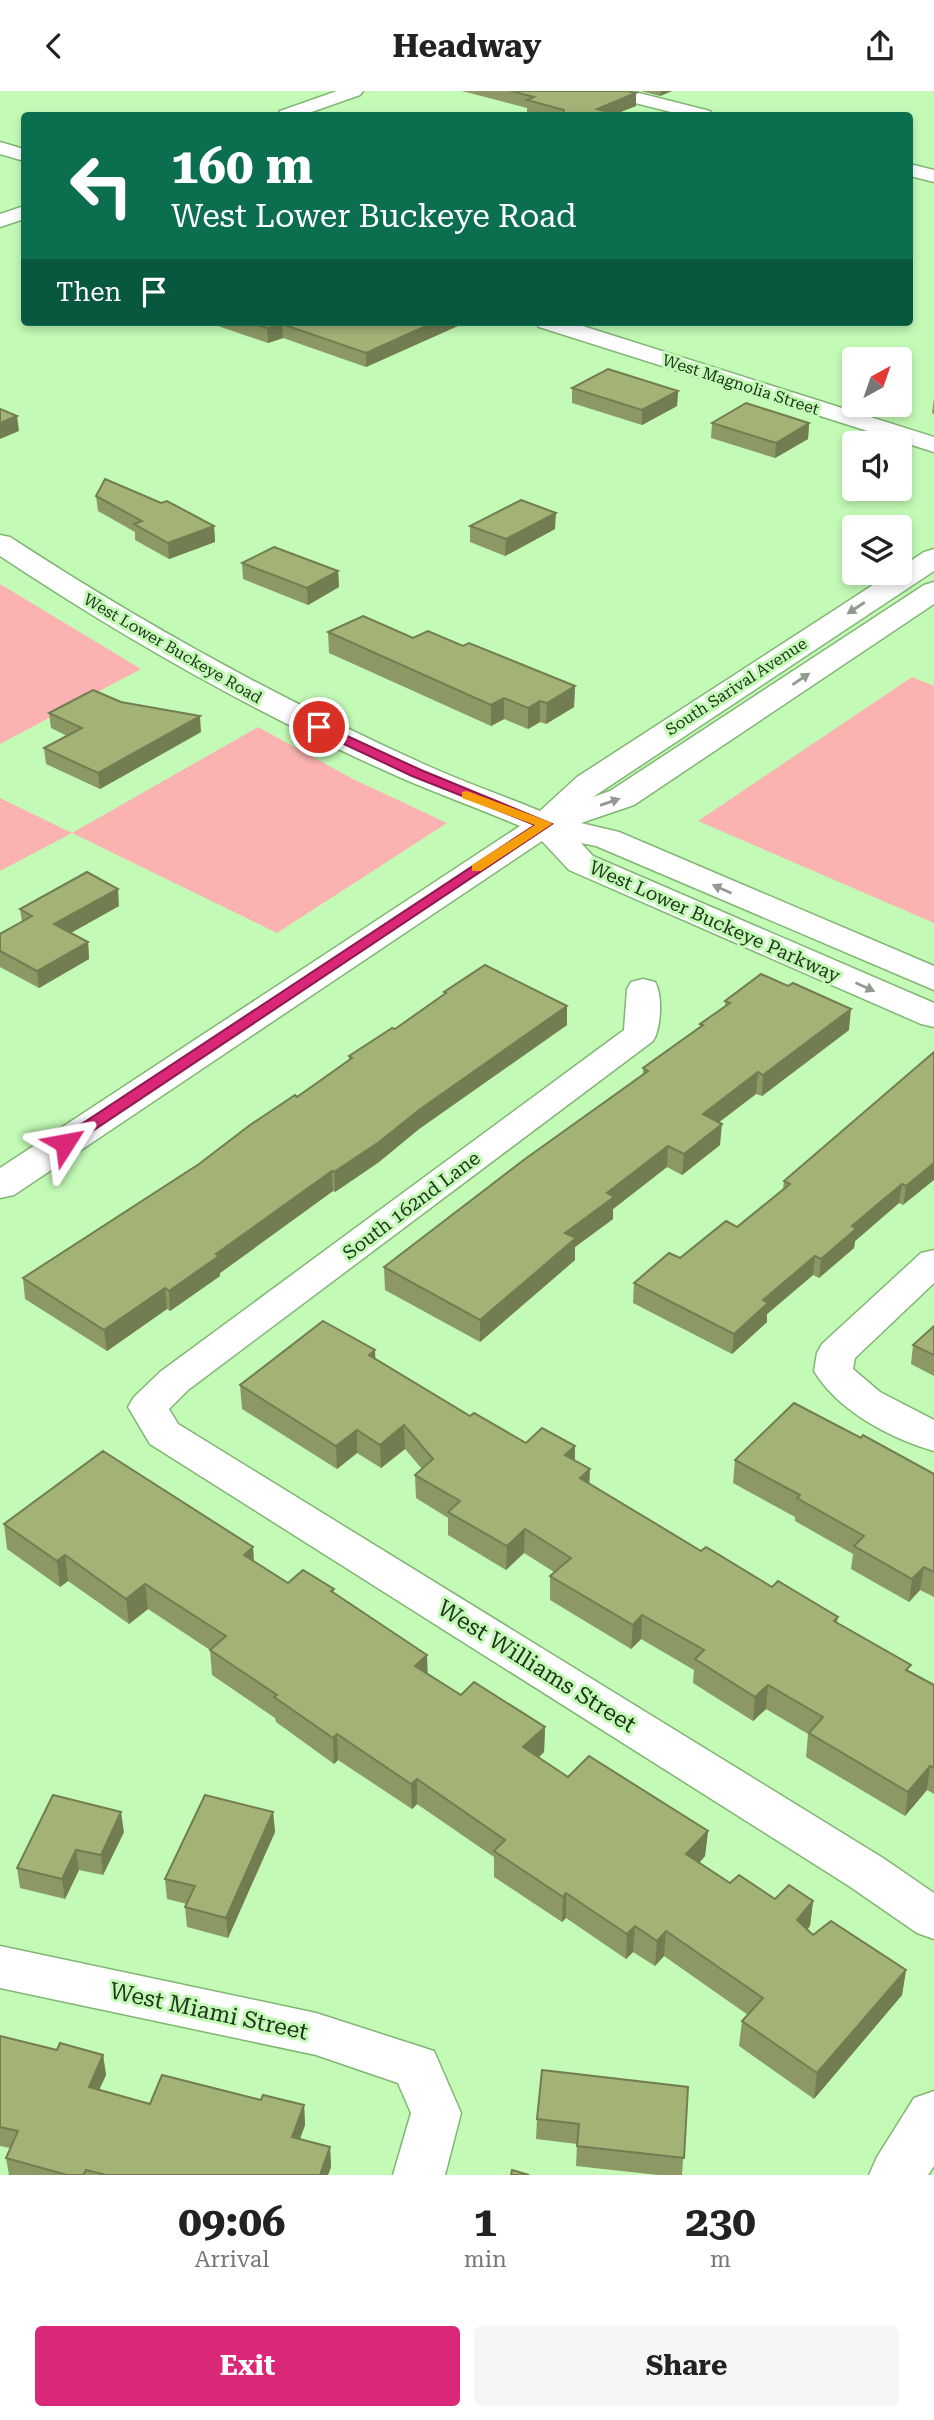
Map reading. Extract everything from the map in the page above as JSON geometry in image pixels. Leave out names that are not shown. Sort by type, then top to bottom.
[{"type":"main road","name":"West Lower Buckeye Road","points":[[0,543],[146,635],[251,693],[417,773],[545,824]]},
{"type":"main road","name":"South Sarival Avenue","points":[[0,1186],[545,824],[588,784],[934,558]]},
{"type":"main road","name":"South Sarival Avenue","points":[[545,824],[622,797],[934,591]]},
{"type":"main road","name":"West Lower Buckeye Parkway","points":[[545,824],[607,839],[934,979]]},
{"type":"main road","name":"West Lower Buckeye Parkway","points":[[545,824],[581,863],[934,1016]]},
{"type":"main road","points":[[897,2175],[934,2116]]},
{"type":"street","points":[[295,112],[354,91]]},
{"type":"street","points":[[609,91],[691,112]]},
{"type":"street","points":[[0,148],[21,154]]},
{"type":"street","points":[[913,171],[934,176]]},
{"type":"street","points":[[0,221],[21,213]]},
{"type":"street","name":"West Magnolia Street","points":[[560,326],[934,445]]},
{"type":"street","name":"South 162nd Lane","points":[[148,1407],[174,1381],[641,1034],[643,989]]},
{"type":"street","points":[[934,1262],[836,1353],[833,1371],[843,1386],[862,1399],[934,1437]]},
{"type":"street","name":"West Williams Street","points":[[148,1407],[164,1434],[866,1871],[934,1919]]},
{"type":"street","name":"West Miami Street","points":[[0,1967],[316,2034],[416,2067],[436,2113],[419,2175]]},
{"type":"shaded area","points":[[0,584],[141,669],[0,744]]},
{"type":"shaded area","points":[[912,677],[934,686],[934,923],[698,821]]},
{"type":"shaded area","points":[[258,727],[353,779],[447,823],[277,933],[72,833]]},
{"type":"shaded area","points":[[0,798],[72,833],[0,871]]},
{"type":"building","points":[[511,91],[636,93],[597,109],[608,112],[564,112],[527,100],[534,97]]},
{"type":"building","points":[[288,326],[426,326],[366,353]]},
{"type":"building","points":[[608,369],[678,391],[642,410],[572,388]]},
{"type":"building","points":[[746,403],[809,423],[776,443],[712,423]]},
{"type":"building","points":[[0,409],[17,416],[0,423]]},
{"type":"building","points":[[105,479],[161,503],[167,501],[214,526],[168,543],[134,524],[142,521],[96,496]]},
{"type":"building","points":[[521,500],[556,513],[506,539],[470,526]]},
{"type":"building","points":[[274,547],[338,571],[307,588],[242,563]]},
{"type":"building","points":[[363,616],[413,638],[428,631],[463,646],[469,643],[575,686],[547,703],[540,701],[528,708],[504,698],[491,705],[328,632]]},
{"type":"building","points":[[93,690],[121,702],[200,716],[98,773],[44,748],[82,728],[49,713]]},
{"type":"building","points":[[87,872],[118,889],[54,924],[88,942],[37,971],[0,951],[0,934],[32,916],[20,909]]},
{"type":"building","points":[[485,965],[567,1006],[419,1110],[379,1142],[332,1171],[216,1254],[219,1256],[169,1291],[165,1288],[104,1330],[23,1278],[199,1164],[250,1125],[295,1095],[297,1097],[352,1058],[349,1056],[392,1028],[395,1029]]},
{"type":"building","points":[[761,974],[788,986],[793,983],[851,1009],[763,1075],[758,1072],[703,1114],[722,1124],[684,1154],[668,1146],[607,1193],[614,1197],[565,1233],[576,1238],[480,1320],[384,1267],[525,1159],[648,1071],[643,1068],[703,1025],[700,1024],[730,1003],[725,1001]]},
{"type":"building","points":[[934,1052],[934,1163],[906,1186],[902,1184],[852,1226],[856,1229],[821,1259],[815,1256],[763,1300],[768,1303],[734,1334],[634,1283],[669,1253],[680,1258],[726,1221],[737,1227],[790,1184],[784,1181]]},
{"type":"building","points":[[323,1321],[375,1350],[369,1355],[470,1416],[474,1413],[526,1443],[542,1428],[575,1446],[565,1455],[590,1469],[580,1478],[701,1551],[706,1547],[772,1587],[778,1581],[838,1617],[834,1621],[911,1665],[906,1670],[934,1685],[934,1768],[930,1766],[908,1792],[809,1733],[823,1717],[768,1685],[755,1697],[695,1659],[704,1650],[642,1615],[633,1625],[550,1576],[571,1558],[525,1529],[507,1546],[448,1512],[460,1501],[415,1475],[433,1459],[404,1425],[380,1445],[357,1430],[336,1446],[240,1385]]},
{"type":"building","points":[[934,1326],[934,1355],[913,1345]]},
{"type":"building","points":[[794,1403],[861,1438],[863,1435],[934,1474],[934,1572],[924,1567],[912,1579],[854,1546],[864,1536],[797,1498],[800,1495],[735,1460]]},
{"type":"building","points":[[103,1451],[253,1547],[244,1555],[288,1583],[303,1570],[334,1589],[331,1591],[427,1655],[415,1666],[461,1695],[474,1682],[545,1727],[523,1747],[568,1777],[589,1756],[708,1831],[686,1854],[730,1883],[739,1875],[775,1899],[789,1885],[813,1901],[797,1920],[813,1935],[831,1921],[906,1970],[817,2073],[742,2021],[763,1998],[666,1931],[657,1941],[635,1926],[627,1934],[566,1893],[563,1897],[494,1851],[505,1840],[417,1779],[411,1784],[337,1734],[333,1738],[274,1697],[277,1695],[210,1650],[226,1636],[145,1584],[126,1599],[65,1555],[57,1561],[4,1524]]},
{"type":"building","points":[[53,1795],[121,1812],[101,1855],[76,1850],[62,1879],[17,1868]]},
{"type":"building","points":[[205,1795],[273,1812],[226,1918],[185,1907],[195,1886],[165,1879]]},
{"type":"building","points":[[0,2036],[57,2050],[60,2043],[103,2055],[89,2087],[150,2104],[162,2075],[261,2100],[263,2095],[304,2105],[292,2137],[330,2147],[320,2175],[106,2175],[86,2170],[83,2175],[67,2175],[6,2158],[18,2131],[0,2127]]},
{"type":"building","points":[[542,2070],[688,2087],[684,2158],[577,2146],[579,2124],[537,2119]]},
{"type":"building","points":[[512,2170],[529,2175],[511,2175]]},
{"type":"slow traffic","points":[[467,795],[545,824],[477,868]]},
{"type":"route","points":[[65,1143],[545,824],[491,805],[319,727]]}]
